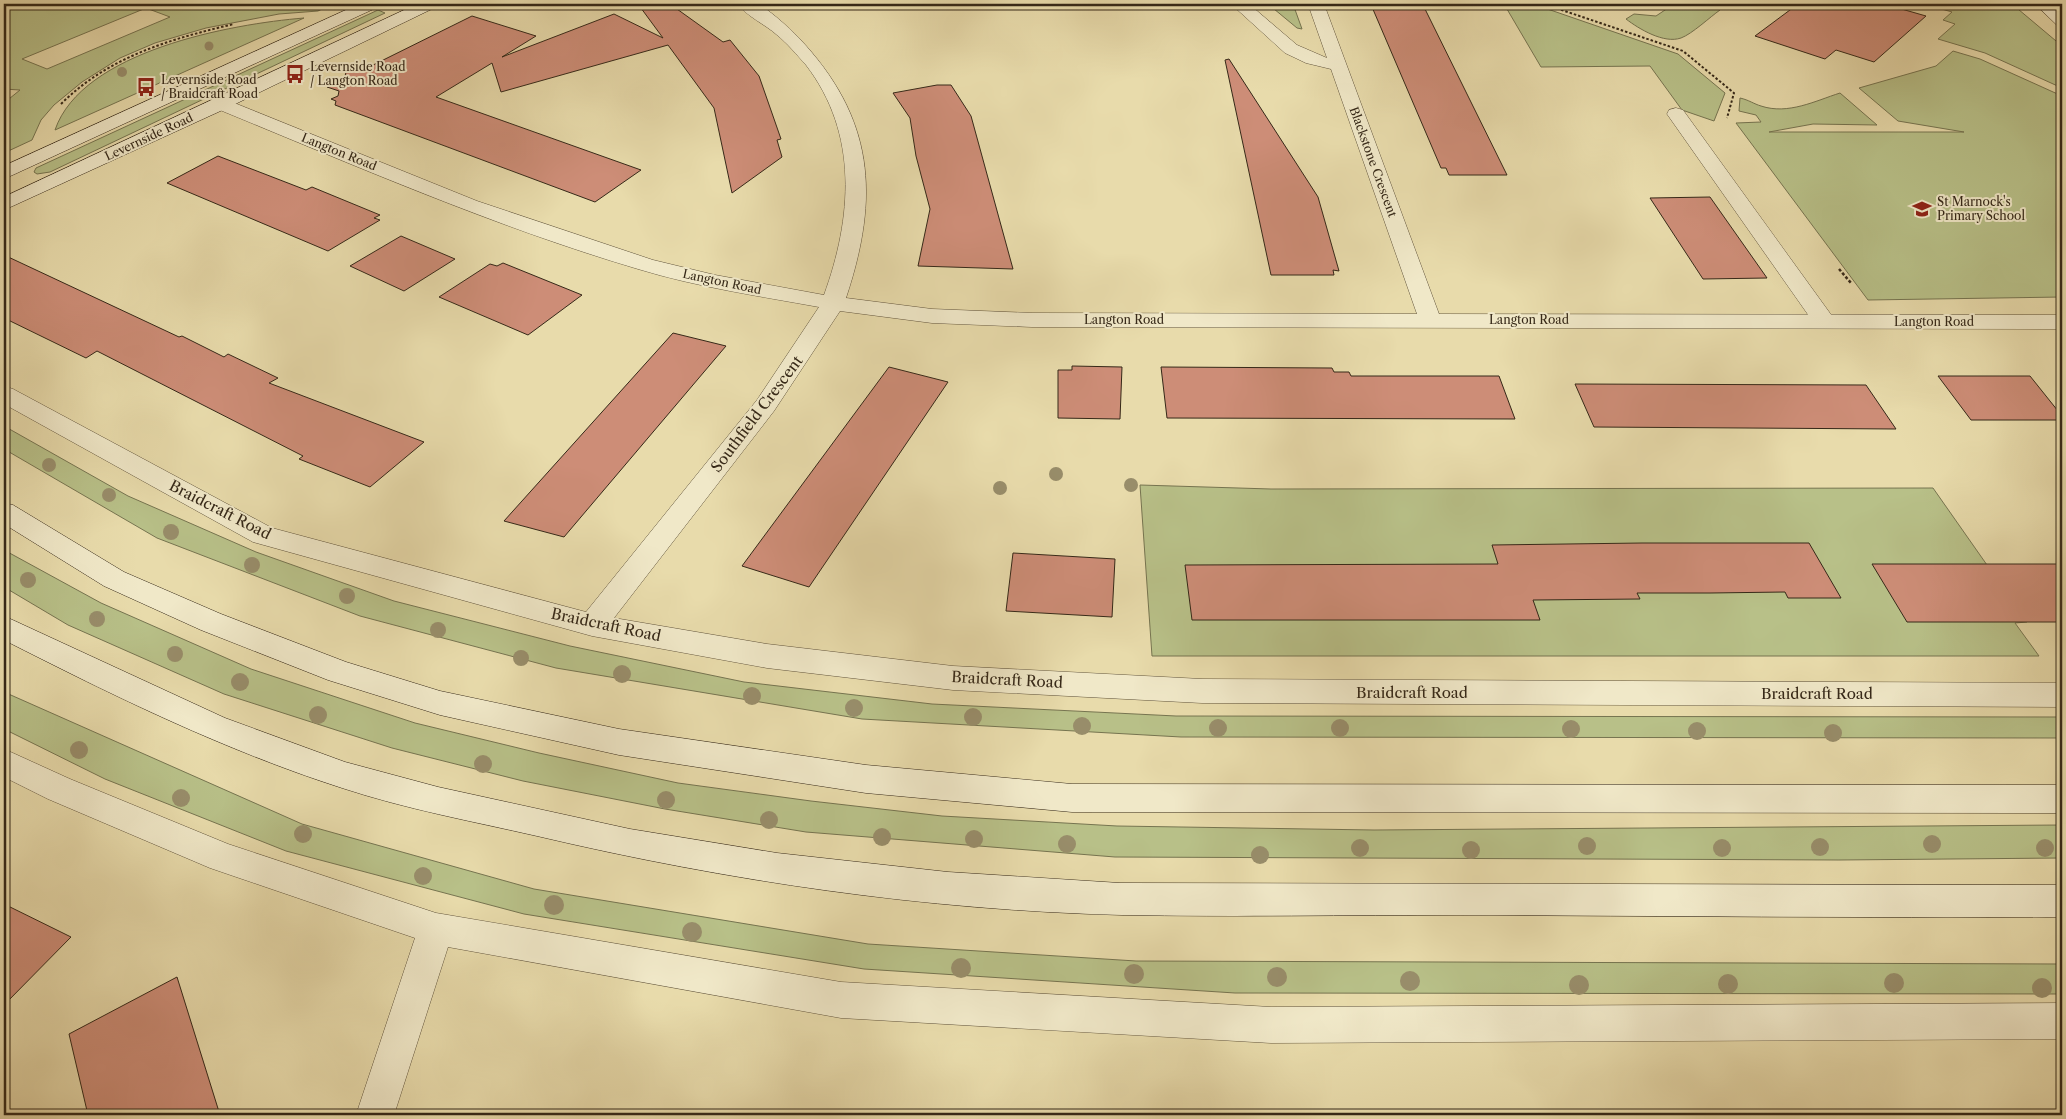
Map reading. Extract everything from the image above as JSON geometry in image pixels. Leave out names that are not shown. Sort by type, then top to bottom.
[{"type":"street","name":"Levernside Road","points":[[4,175],[372,4]]},
{"type":"street","points":[[380,4],[411,12]]},
{"type":"street","name":"Levernside Road","points":[[4,204],[221,104],[430,4]]},
{"type":"street","name":"Southfield Crescent","points":[[592,625],[788,376],[833,303],[853,238],[858,209],[857,178],[851,141],[841,108],[824,77],[806,53],[784,32],[746,4]]},
{"type":"street","points":[[1238,4],[1291,50],[1312,59],[1338,66]]},
{"type":"street","name":"Blackstone Crescent","points":[[1316,4],[1430,320]]},
{"type":"street","points":[[2043,4],[2062,20]]},
{"type":"street","name":"Langton Road","points":[[221,104],[470,205],[556,236],[646,265],[714,282],[833,303],[932,316],[1032,320],[2062,322]]},
{"type":"street","points":[[1676,114],[1824,321]]},
{"type":"street","points":[[4,175],[31,191]]},
{"type":"street","name":"Braidcraft Road","points":[[4,394],[263,535],[592,625],[766,656],[953,678],[1202,691],[2062,695]]},
{"type":"street","points":[[4,512],[114,579],[211,622],[348,675],[440,703],[619,742],[866,780],[1072,798],[2062,799]]},
{"type":"street","points":[[4,627],[124,688],[222,731],[346,777],[487,812],[663,850],[827,874],[977,891],[1120,899],[2062,901]]},
{"type":"street","points":[[4,762],[59,790],[222,857],[436,929],[841,1000],[1271,1025],[2062,1021]]},
{"type":"street","points":[[375,1115],[436,929]]},
{"type":"green space","points":[[4,4],[211,4],[214,8],[233,4],[332,4],[318,11],[279,14],[206,28],[155,43],[120,58],[82,82],[54,105],[41,120],[32,140],[4,153],[4,103],[20,90],[4,89]],"holes":[[[146,8],[170,17],[47,69],[22,59]]]},
{"type":"green space","points":[[1268,4],[1293,4],[1302,29],[1297,28]]},
{"type":"green space","points":[[1504,4],[1533,4],[1678,54],[1725,93],[1714,121],[1682,110],[1650,66],[1541,67]]},
{"type":"green space","points":[[1674,4],[1701,4],[1720,10],[1690,33],[1681,38],[1674,39],[1667,39],[1652,34],[1626,19],[1634,14],[1656,16]]},
{"type":"green space","points":[[1924,4],[2012,4],[2062,46],[2062,88],[1985,53],[1938,39],[1955,24],[1943,20],[1952,12]]},
{"type":"green space","points":[[378,10],[385,13],[50,172],[37,174],[34,172],[36,168]]},
{"type":"green space","points":[[304,18],[55,130],[70,103],[95,80],[126,61],[200,35],[273,21]]},
{"type":"green space","points":[[1953,51],[1980,59],[2062,96],[2062,297],[1868,300],[1736,123],[1761,122],[1756,115],[1739,111],[1740,98],[1761,106],[1781,109],[1801,106],[1840,93],[1877,125],[1813,124],[1769,132],[1964,132],[1898,121],[1859,88],[1936,66]]},
{"type":"green space","points":[[4,426],[128,496],[256,552],[394,601],[570,646],[744,682],[932,704],[1176,716],[2062,717],[2062,738],[1181,737],[862,719],[556,668],[360,616],[157,538],[4,449]]},
{"type":"green space","points":[[1140,485],[1271,489],[1933,488],[2027,622],[2015,623],[2039,656],[1152,656]]},
{"type":"green space","points":[[4,550],[101,603],[251,669],[415,723],[539,753],[678,783],[942,816],[1117,826],[1374,830],[2062,825],[2062,858],[1839,860],[1115,857],[806,832],[665,809],[523,781],[392,748],[224,694],[68,625],[4,587]]},
{"type":"green space","points":[[4,692],[302,824],[534,889],[868,944],[1136,961],[2062,964],[2062,994],[1235,993],[864,969],[524,914],[286,851],[105,779],[4,729]]},
{"type":"building","points":[[638,4],[670,4],[723,42],[730,40],[759,76],[781,139],[777,140],[782,157],[732,193],[714,108],[668,45],[501,92],[492,63],[436,97],[641,170],[595,202],[335,105],[336,101],[331,99],[338,96],[339,91],[327,87],[344,79],[348,66],[361,71],[472,16],[536,36],[502,57],[614,14],[663,38]]},
{"type":"building","points":[[1798,4],[1884,4],[1926,16],[1874,62],[1836,50],[1825,59],[1755,36]]},
{"type":"building","points":[[1372,7],[1424,7],[1507,175],[1449,175],[1446,168],[1441,168]]},
{"type":"building","points":[[1229,59],[1318,197],[1339,271],[1333,270],[1334,275],[1271,275],[1225,60]]},
{"type":"building","points":[[937,85],[951,85],[971,116],[1013,269],[918,266],[930,209],[916,156],[910,118],[893,93]]},
{"type":"building","points":[[218,156],[306,190],[312,187],[380,215],[374,218],[380,220],[328,251],[167,183]]},
{"type":"building","points":[[1710,197],[1767,278],[1703,279],[1650,198]]},
{"type":"building","points":[[401,236],[455,259],[404,291],[350,266]]},
{"type":"building","points":[[4,255],[179,337],[182,336],[224,357],[228,354],[278,378],[269,383],[424,442],[370,487],[299,459],[303,456],[97,351],[86,358],[4,318]]},
{"type":"building","points":[[503,263],[582,295],[528,335],[439,297],[490,264],[497,266]]},
{"type":"building","points":[[673,333],[726,346],[564,537],[504,521]]},
{"type":"building","points":[[1072,366],[1122,367],[1120,419],[1058,418],[1058,370],[1072,370]]},
{"type":"building","points":[[889,367],[948,382],[809,587],[742,566]]},
{"type":"building","points":[[1161,367],[1332,368],[1334,372],[1349,372],[1351,376],[1499,376],[1515,419],[1167,418]]},
{"type":"building","points":[[1938,376],[2030,376],[2062,416],[2062,420],[1971,420]]},
{"type":"building","points":[[1575,384],[1866,385],[1896,429],[1594,427]]},
{"type":"building","points":[[1809,543],[1841,598],[1788,598],[1785,592],[1637,593],[1640,599],[1533,600],[1540,620],[1192,620],[1185,565],[1498,564],[1492,545]]},
{"type":"building","points":[[1013,553],[1115,559],[1112,617],[1006,611]]},
{"type":"building","points":[[1872,564],[2062,564],[2062,622],[1907,622]]},
{"type":"building","points":[[4,904],[71,937],[4,1005]]},
{"type":"building","points":[[177,977],[220,1115],[88,1115],[69,1034]]},
{"type":"place","name":"Levernside Road / Langton Road","points":[[295,74]]},
{"type":"place","name":"Levernside Road / Braidcraft Road","points":[[146,87]]},
{"type":"place","name":"St Marnock's Primary School","points":[[1922,209]]}]
